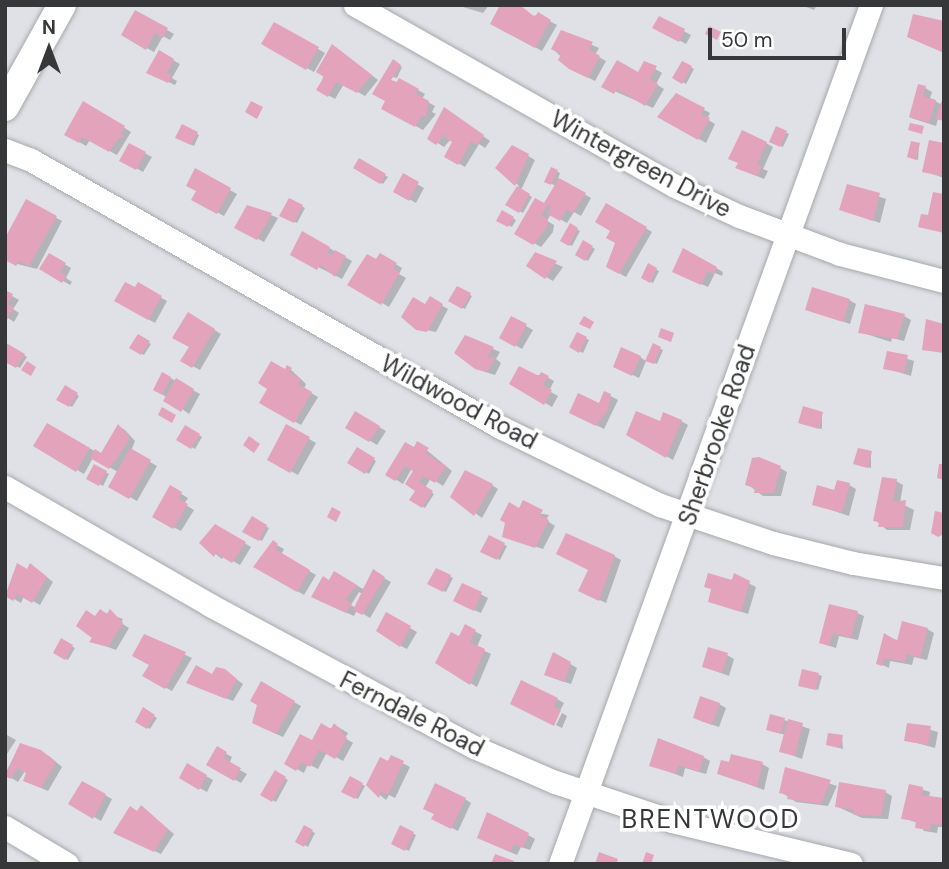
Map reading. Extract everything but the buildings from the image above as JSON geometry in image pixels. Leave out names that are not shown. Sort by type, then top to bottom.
[{"type":"main road","points":[[5,107],[62,5]]},
{"type":"street","name":"Wintergreen Drive","points":[[355,5],[673,185],[788,236],[840,254],[944,281]]},
{"type":"street","name":"Sherbrooke Road","points":[[560,864],[688,518],[871,5]]},
{"type":"street","name":"Wildwood Road","points":[[5,150],[30,160],[500,427],[688,518],[853,564],[944,578]]},
{"type":"street","name":"Ferndale Road","points":[[5,487],[411,716],[474,747],[588,794],[724,835],[851,864]]},
{"type":"street","points":[[5,827],[68,864]]},
{"type":"district","name":"BRENTWOOD","points":[[711,820]]}]
